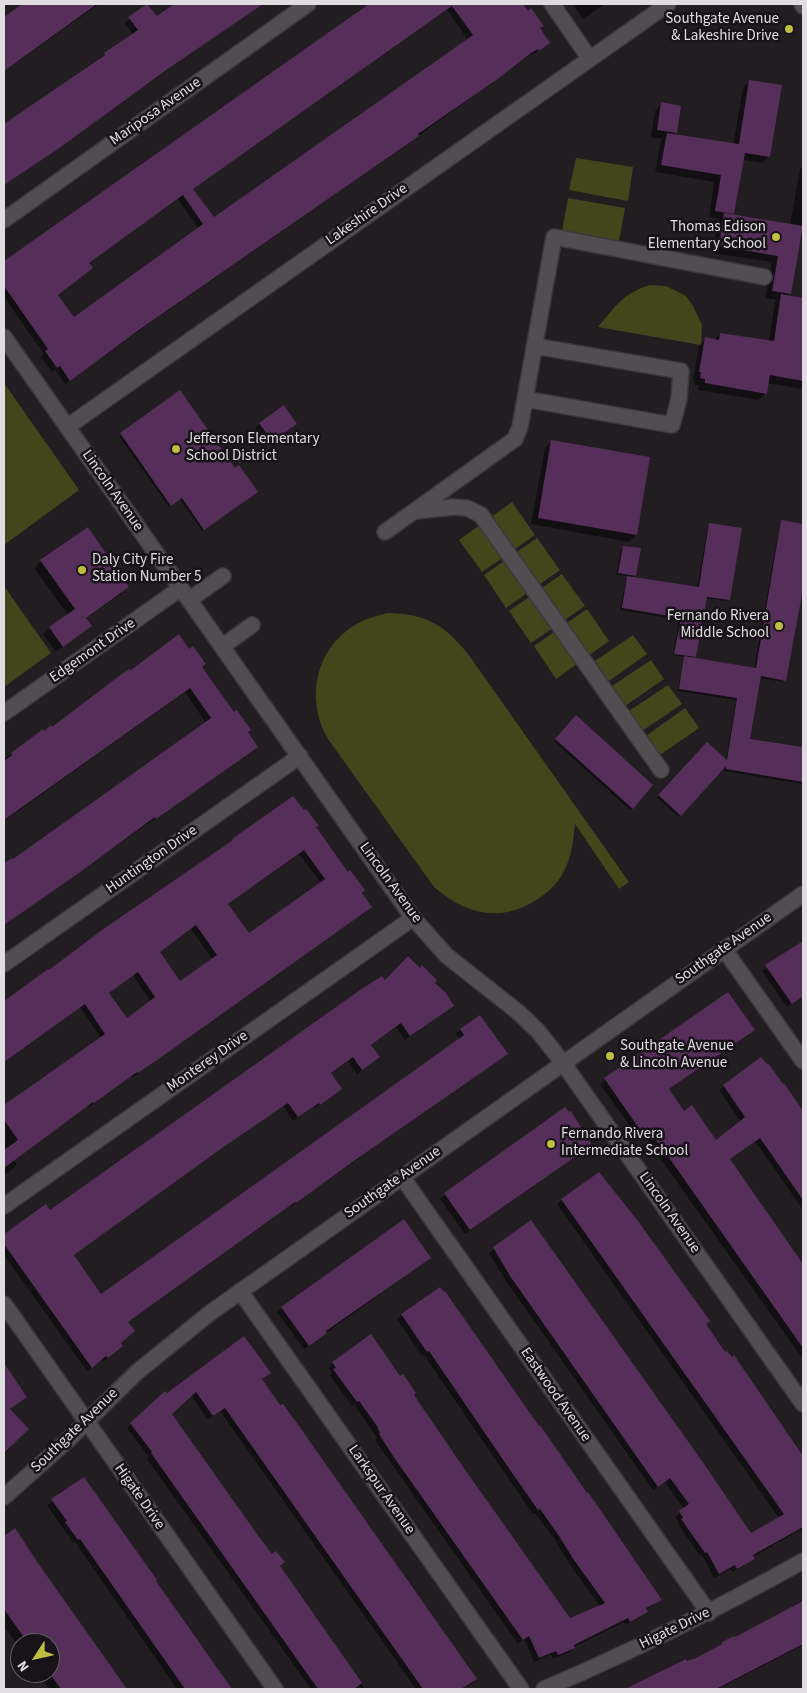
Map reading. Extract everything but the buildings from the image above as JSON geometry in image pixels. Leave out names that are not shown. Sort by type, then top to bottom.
[{"type":"street","name":"Mariposa Avenue","points":[[4,220],[308,4]]},
{"type":"street","points":[[552,4],[590,59]]},
{"type":"street","name":"Lakeshire Drive","points":[[67,427],[668,4]]},
{"type":"street","points":[[386,532],[515,439],[520,427],[554,237],[764,277]]},
{"type":"street","name":"Lincoln Avenue","points":[[4,337],[413,918],[447,956],[538,1030],[803,1404]]},
{"type":"street","points":[[525,398],[672,425],[679,399],[681,371],[534,346]]},
{"type":"street","points":[[414,511],[453,507],[466,508],[481,515],[661,770]]},
{"type":"street","name":"Edgemont Drive","points":[[4,713],[185,594],[222,576]]},
{"type":"street","points":[[223,646],[252,625]]},
{"type":"street","name":"Huntington Drive","points":[[4,964],[300,756]]},
{"type":"street","name":"Southgate Avenue","points":[[4,1497],[36,1470],[137,1372],[240,1290],[803,894]]},
{"type":"street","name":"Monterey Drive","points":[[4,1206],[413,918]]},
{"type":"street","points":[[724,949],[803,1061]]},
{"type":"street","name":"Eastwood Avenue","points":[[402,1177],[709,1613]]},
{"type":"street","name":"Larkspur Avenue","points":[[240,1290],[521,1689]]},
{"type":"street","name":"Higate Drive","points":[[4,1304],[275,1689]]},
{"type":"street","name":"Higate Drive","points":[[544,1689],[709,1613],[803,1561]]},
{"type":"shaded area","points":[[576,158],[633,167],[628,201],[569,190]]},
{"type":"shaded area","points":[[568,198],[625,208],[619,241],[562,231]]},
{"type":"shaded area","points":[[650,285],[666,286],[686,296],[702,325],[701,345],[598,327],[626,297]]},
{"type":"shaded area","points":[[4,383],[79,490],[4,545]]},
{"type":"shaded area","points":[[512,502],[535,535],[482,572],[459,540]]},
{"type":"shaded area","points":[[537,538],[560,570],[506,608],[484,575]]},
{"type":"shaded area","points":[[562,574],[585,606],[531,643],[509,611]]},
{"type":"shaded area","points":[[4,586],[51,653],[4,687]]},
{"type":"shaded area","points":[[587,609],[609,641],[556,679],[534,646]]},
{"type":"shaded area","points":[[387,613],[423,619],[442,628],[451,635],[468,654],[629,882],[619,889],[575,824],[570,855],[560,878],[542,896],[520,908],[507,912],[481,912],[457,903],[434,887],[328,739],[321,724],[317,708],[318,676],[323,661],[331,647],[341,635],[355,625]]},
{"type":"shaded area","points":[[633,635],[647,654],[609,681],[595,661]]},
{"type":"shaded area","points":[[651,660],[664,679],[625,706],[612,686]]},
{"type":"shaded area","points":[[668,685],[682,704],[642,731],[629,711]]},
{"type":"shaded area","points":[[685,708],[699,728],[660,755],[646,736]]},
{"type":"place","name":"Southgate Avenue & Lakeshire Drive","points":[[789,29]]},
{"type":"place","name":"Thomas Edison Elementary School","points":[[776,237]]},
{"type":"place","name":"Jefferson Elementary School District","points":[[176,449]]},
{"type":"place","name":"Daly City Fire Station Number 5","points":[[82,570]]},
{"type":"place","name":"Fernando Rivera Middle School","points":[[779,626]]},
{"type":"place","name":"Southgate Avenue & Lincoln Avenue","points":[[610,1056]]},
{"type":"place","name":"Fernando Rivera Intermediate School","points":[[551,1144]]}]
